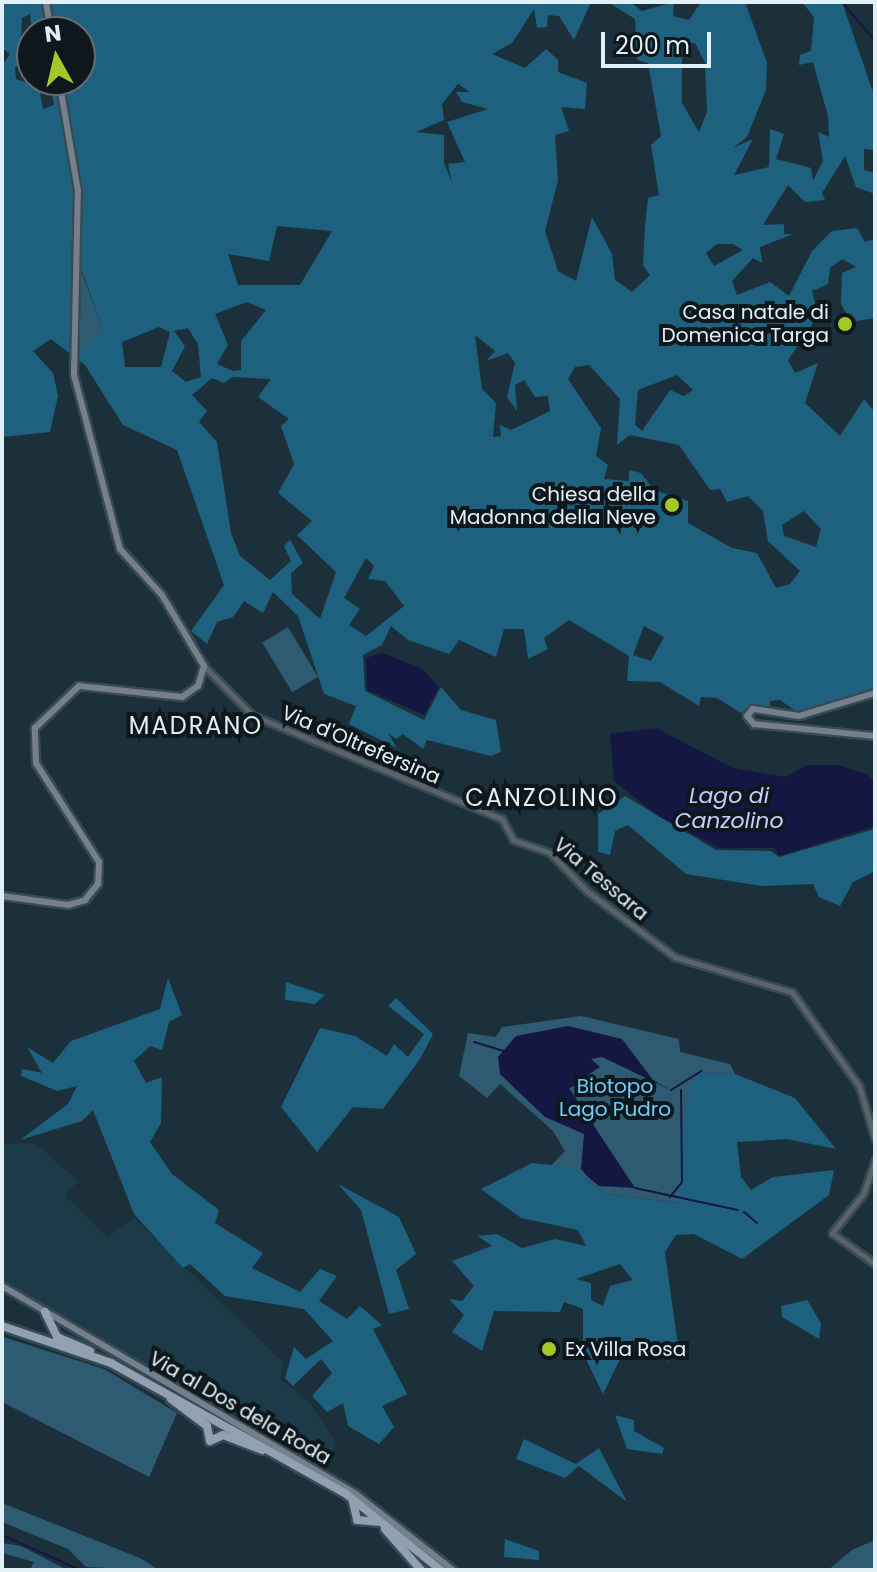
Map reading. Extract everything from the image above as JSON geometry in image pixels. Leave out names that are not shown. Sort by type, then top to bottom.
[{"type":"highway","points":[[45,1312],[56,1324],[57,1337],[111,1363],[346,1494],[450,1570]]},
{"type":"highway","points":[[3,1330],[111,1363]]},
{"type":"highway","points":[[3,1330],[92,1359],[170,1399],[353,1502],[357,1520],[378,1522],[439,1570]]},
{"type":"highway","points":[[170,1399],[207,1426],[210,1441],[223,1435],[262,1450]]},
{"type":"highway","points":[[378,1522],[421,1570]]},
{"type":"highway","points":[[424,1551],[439,1570]]},
{"type":"main road","points":[[2,896],[68,905],[85,900],[98,884],[99,862],[36,763],[35,728],[88,683],[171,698],[191,693],[202,678],[204,666],[162,595],[120,549],[74,375],[78,191],[62,96]]},
{"type":"main road","points":[[875,693],[799,716],[753,709],[747,716],[754,724],[875,736]]},
{"type":"main road","points":[[2,1286],[45,1312]]},
{"type":"main road","name":"Via al Dos dela Roda","points":[[56,1324],[356,1494],[424,1551]]},
{"type":"street","points":[[204,666],[218,681]]},
{"type":"street","points":[[202,678],[218,681]]},
{"type":"street","name":"Via d'Oltrefersina","points":[[218,681],[252,715],[502,819],[506,828]]},
{"type":"street","name":"Via Tessara","points":[[506,828],[520,844],[560,860],[588,892],[675,957],[792,992],[859,1086],[875,1139]]},
{"type":"street","points":[[875,1160],[863,1194],[833,1227],[875,1264]]},
{"type":"shaded area","points":[[2,2],[591,2],[574,40],[559,16],[548,15],[547,27],[537,28],[534,9],[512,43],[492,54],[525,68],[546,49],[558,60],[558,72],[587,83],[585,109],[561,107],[569,131],[555,135],[558,180],[545,231],[558,271],[576,281],[592,217],[612,254],[615,280],[632,292],[650,275],[643,265],[648,198],[659,195],[651,145],[661,136],[648,63],[637,60],[635,19],[608,2],[630,2],[642,11],[674,2],[673,16],[689,20],[701,2],[745,2],[767,63],[766,90],[747,137],[733,148],[753,139],[734,175],[769,167],[770,129],[784,134],[776,159],[811,168],[813,181],[823,161],[818,132],[829,137],[828,116],[813,62],[799,65],[800,55],[811,51],[814,17],[802,2],[842,2],[875,98],[875,150],[864,149],[864,170],[875,173],[875,194],[856,187],[845,156],[822,193],[825,200],[805,202],[788,185],[763,225],[784,224],[784,234],[793,234],[760,247],[762,263],[753,258],[732,281],[737,295],[770,282],[789,296],[812,251],[832,231],[857,228],[865,242],[875,239],[875,318],[851,322],[841,304],[842,273],[856,267],[842,259],[830,268],[828,284],[812,291],[818,315],[788,360],[795,373],[818,363],[805,403],[840,436],[864,399],[873,410],[875,405],[875,702],[867,691],[797,712],[780,700],[770,701],[771,711],[750,705],[741,713],[717,698],[701,697],[699,706],[660,682],[627,681],[629,656],[569,620],[544,638],[548,649],[528,659],[524,629],[504,629],[496,657],[459,640],[449,654],[408,640],[391,626],[382,645],[363,655],[365,691],[424,720],[441,687],[461,710],[496,720],[501,752],[491,756],[427,740],[423,749],[403,734],[396,739],[388,733],[397,748],[349,724],[356,706],[324,694],[298,616],[273,592],[263,613],[244,601],[233,617],[217,622],[207,644],[191,631],[224,585],[177,450],[123,425],[85,365],[51,339],[33,351],[53,373],[58,396],[50,432],[2,437],[2,65],[10,54],[2,48]],"holes":[[[682,43],[695,43],[705,63],[707,112],[699,132],[682,103]],[[458,84],[470,92],[456,92],[462,102],[488,109],[447,122],[465,162],[448,164],[452,183],[444,163],[444,135],[416,132],[444,120],[442,104]],[[277,226],[332,231],[300,285],[238,285],[228,254],[269,261]],[[717,244],[733,244],[743,250],[714,266],[706,253]],[[79,263],[103,330],[83,350],[77,347]],[[247,302],[266,310],[241,341],[241,370],[233,371],[217,364],[228,345],[215,314]],[[159,327],[170,332],[161,367],[125,367],[122,342]],[[188,328],[198,344],[201,377],[186,382],[172,371],[185,346],[174,331]],[[475,335],[495,351],[486,361],[508,353],[515,363],[507,397],[517,411],[515,385],[524,380],[535,397],[548,396],[550,411],[511,430],[500,425],[501,436],[493,437],[496,403],[482,389]],[[589,365],[620,399],[617,445],[630,435],[679,445],[710,490],[720,489],[727,502],[748,496],[763,511],[768,541],[800,571],[790,584],[776,588],[757,553],[732,548],[688,523],[688,501],[654,490],[641,473],[629,470],[629,481],[604,479],[608,465],[596,456],[601,428],[568,379],[575,367]],[[677,375],[693,390],[684,396],[670,390],[642,431],[635,425],[638,390]],[[232,377],[271,379],[258,397],[289,419],[281,426],[294,464],[278,493],[312,521],[297,535],[336,572],[320,619],[292,594],[291,573],[303,563],[290,540],[284,546],[291,561],[270,580],[240,556],[231,533],[217,442],[199,422],[207,411],[192,395],[212,378],[224,383]],[[804,511],[821,529],[816,547],[784,536],[782,525]],[[366,558],[374,566],[368,579],[385,581],[404,606],[366,636],[349,625],[360,609],[344,598]],[[644,626],[664,637],[651,661],[633,655]]]},
{"type":"shaded area","points":[[390,755],[420,768],[439,792],[381,770]]},
{"type":"shaded area","points":[[625,796],[716,850],[771,851],[779,857],[875,829],[875,871],[853,882],[840,906],[819,897],[813,884],[762,886],[686,874],[628,825],[615,831],[610,855],[598,852],[598,814]]},
{"type":"shaded area","points":[[168,978],[182,1015],[169,1022],[162,1050],[150,1046],[134,1061],[146,1083],[162,1077],[161,1123],[150,1142],[172,1174],[219,1210],[215,1223],[263,1253],[252,1268],[300,1292],[320,1269],[337,1276],[319,1301],[347,1319],[360,1306],[382,1325],[373,1329],[407,1394],[382,1406],[394,1427],[379,1444],[348,1426],[343,1403],[327,1412],[312,1396],[332,1373],[321,1359],[293,1386],[285,1378],[294,1347],[306,1359],[333,1341],[304,1309],[225,1296],[190,1264],[183,1268],[134,1214],[93,1110],[82,1121],[20,1140],[68,1104],[77,1086],[57,1091],[21,1076],[22,1069],[42,1073],[27,1047],[53,1063],[71,1041],[160,1009]]},
{"type":"shaded area","points":[[286,982],[325,995],[315,1004],[285,1000]]},
{"type":"shaded area","points":[[396,998],[433,1034],[420,1059],[383,1109],[353,1107],[317,1152],[281,1107],[320,1028],[355,1036],[387,1056],[394,1044],[408,1057],[424,1034],[388,1006]]},
{"type":"shaded area","points":[[695,1073],[735,1074],[795,1098],[836,1149],[787,1139],[737,1142],[741,1177],[751,1190],[773,1177],[834,1170],[829,1195],[742,1259],[694,1234],[676,1235],[665,1252],[677,1339],[686,1346],[668,1361],[648,1342],[626,1347],[603,1394],[583,1353],[583,1309],[564,1302],[560,1312],[494,1311],[482,1351],[452,1332],[464,1315],[449,1299],[462,1301],[474,1286],[452,1261],[492,1246],[478,1236],[497,1234],[522,1248],[555,1239],[586,1246],[578,1230],[521,1218],[481,1189],[532,1163],[571,1167],[605,1194],[678,1203],[684,1114]],"holes":[[[620,1264],[633,1280],[610,1286],[603,1306],[591,1300],[591,1283],[576,1279]]]},
{"type":"shaded area","points":[[35,1143],[78,1181],[65,1196],[107,1237],[134,1218],[283,1362],[280,1379],[308,1401],[336,1443],[321,1468],[2,1282],[2,1144]]},
{"type":"shaded area","points":[[338,1184],[399,1217],[416,1254],[396,1270],[409,1309],[389,1314],[361,1210]]},
{"type":"shaded area","points":[[807,1300],[821,1323],[819,1339],[782,1317],[781,1306]]},
{"type":"shaded area","points":[[615,1415],[634,1420],[634,1431],[664,1448],[662,1454],[627,1449]]},
{"type":"shaded area","points":[[524,1439],[576,1464],[599,1448],[627,1502],[579,1466],[565,1478],[516,1459]]},
{"type":"shaded area","points":[[505,1539],[539,1551],[539,1560],[504,1557]]},
{"type":"green space","points":[[78,263],[103,330],[83,351],[76,347]]},
{"type":"green space","points":[[288,627],[318,677],[292,692],[262,642]]},
{"type":"green space","name":"Biotopo Lago Pudro","points":[[581,1016],[679,1039],[680,1052],[730,1064],[735,1074],[695,1073],[679,1203],[605,1194],[571,1167],[549,1168],[565,1151],[553,1131],[500,1084],[487,1098],[459,1076],[468,1033],[496,1037],[502,1027]]},
{"type":"green space","points":[[3,1337],[104,1369],[177,1413],[149,1477],[2,1402]]},
{"type":"green space","points":[[2,1503],[140,1558],[159,1570],[86,1567],[68,1549],[2,1522]]},
{"type":"green space","points":[[875,1540],[875,1570],[828,1570],[852,1550]]},
{"type":"green space","points":[[2,1543],[21,1546],[67,1570],[30,1570],[34,1562],[2,1553]]},
{"type":"water","points":[[382,653],[421,668],[439,687],[424,715],[367,690],[366,658]]},
{"type":"water","name":"Lago di Canzolino","points":[[656,728],[733,768],[786,777],[807,765],[838,765],[866,774],[875,781],[875,826],[779,856],[775,848],[720,848],[658,816],[614,781],[610,734]]},
{"type":"water","points":[[568,1026],[622,1039],[653,1080],[671,1090],[602,1057],[591,1059],[600,1067],[586,1076],[603,1089],[586,1082],[569,1088],[635,1188],[599,1186],[588,1177],[581,1169],[584,1134],[545,1117],[500,1074],[498,1057],[516,1036]]},
{"type":"waterway","points":[[842,2],[875,41]]},
{"type":"waterway","points":[[474,1042],[504,1051]]},
{"type":"waterway","points":[[671,1090],[702,1071]]},
{"type":"waterway","points":[[670,1197],[682,1182],[681,1090]]},
{"type":"waterway","points":[[635,1188],[738,1210]]},
{"type":"waterway","points":[[744,1212],[757,1223]]},
{"type":"waterway","points":[[2,1535],[80,1570]]},
{"type":"place","name":"Casa natale di Domenica Targa","points":[[845,324]]},
{"type":"place","name":"Chiesa della Madonna della Neve","points":[[672,505]]},
{"type":"place","name":"Ex Villa Rosa","points":[[549,1349]]},
{"type":"district","name":"MADRANO","points":[[196,726]]},
{"type":"district","name":"CANZOLINO","points":[[542,798]]}]
